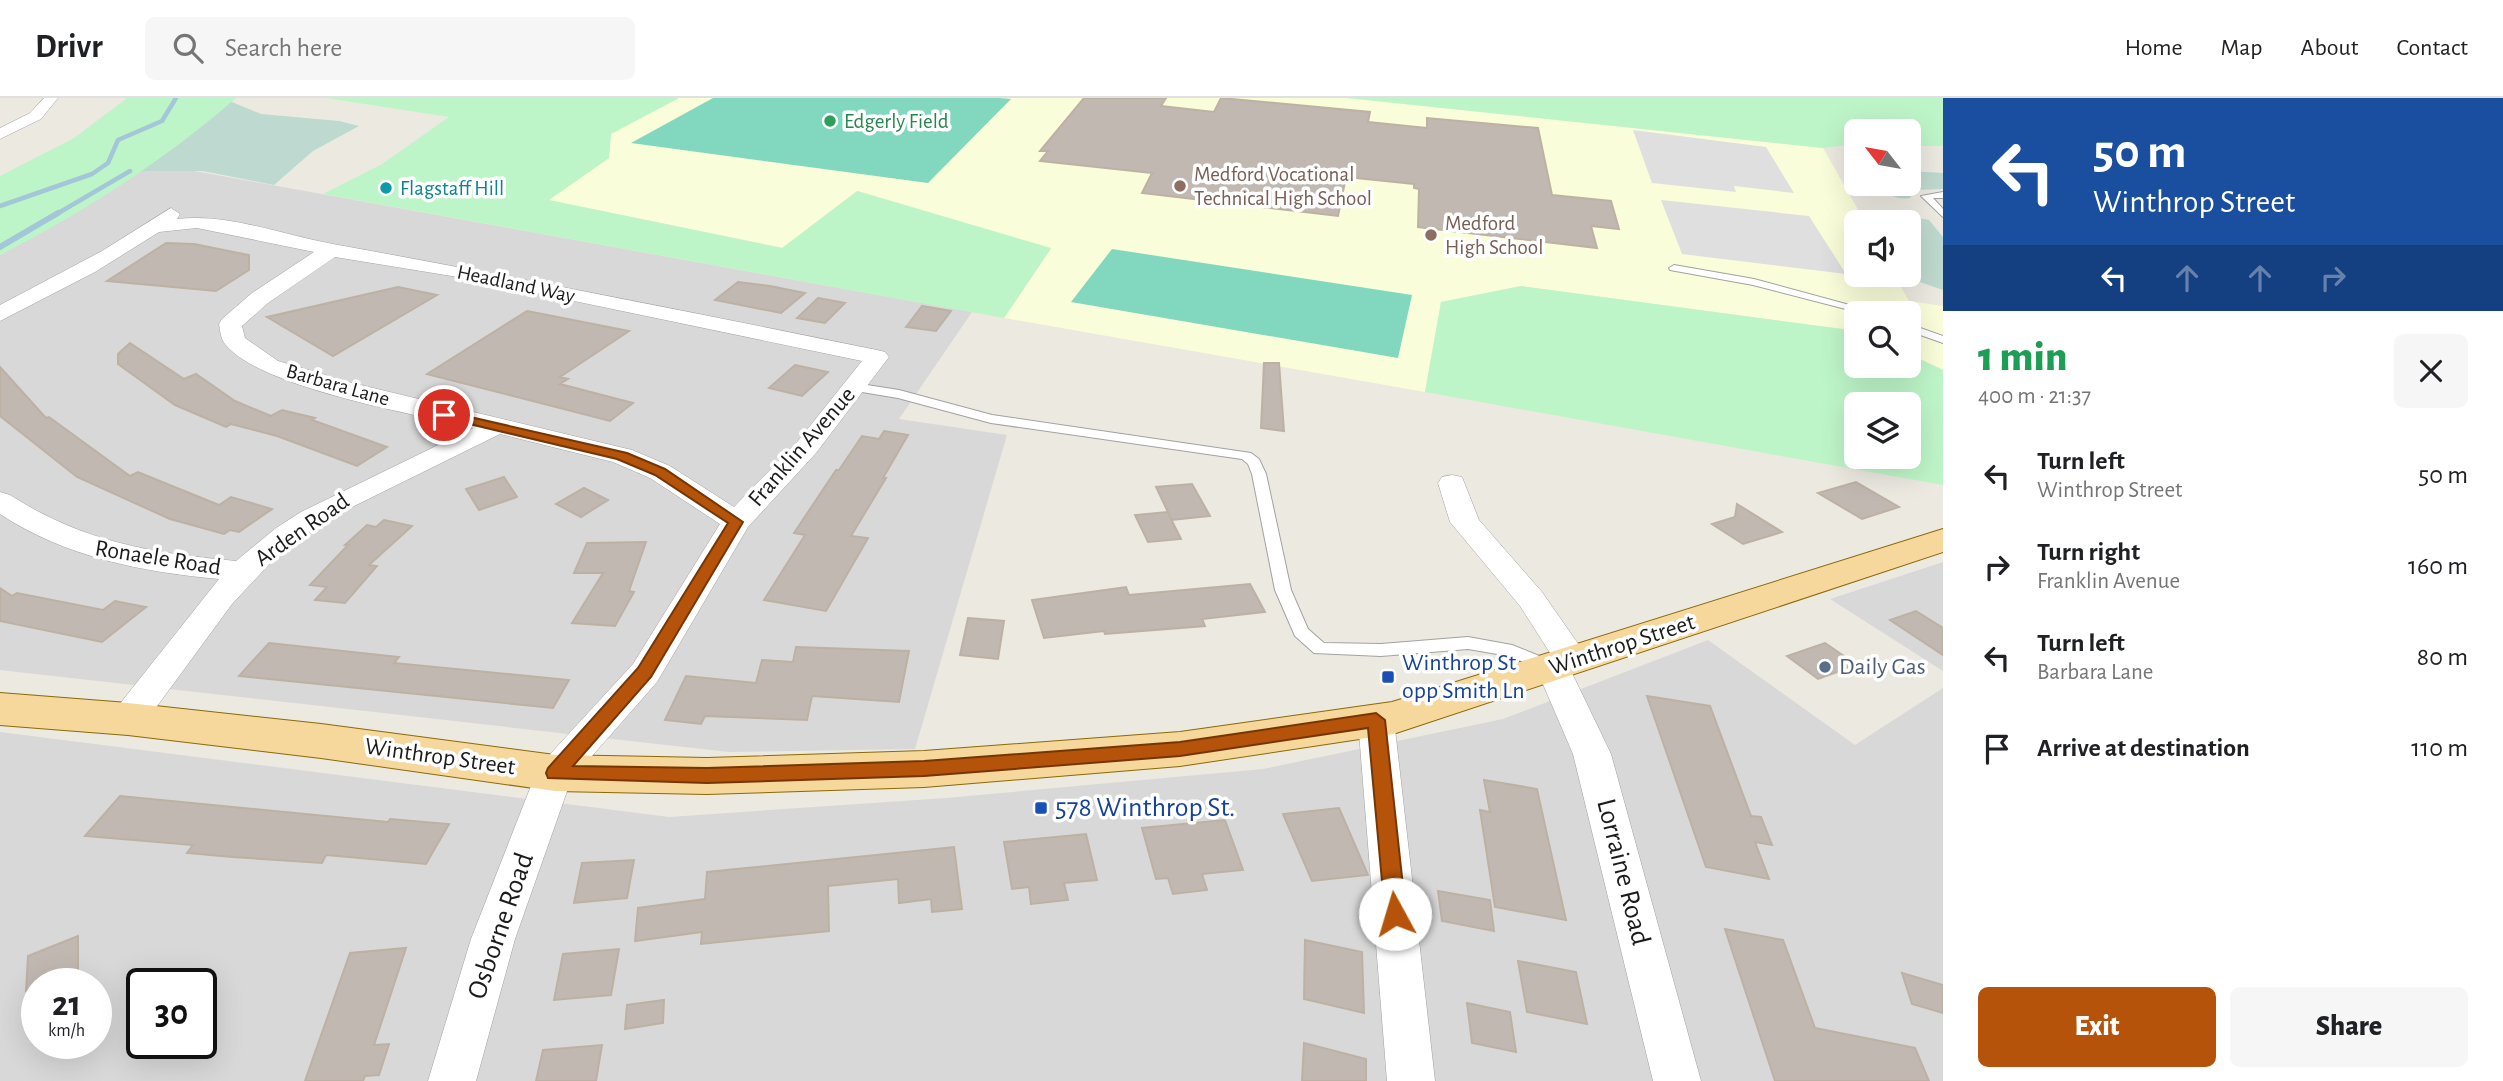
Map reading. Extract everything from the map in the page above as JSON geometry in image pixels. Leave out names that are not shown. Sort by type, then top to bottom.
[{"type":"main road","name":"Winthrop Street","points":[[0,709],[128,719],[321,741],[555,773],[707,776],[924,769],[1180,749],[1376,720],[1563,664],[1943,540]]},
{"type":"street","points":[[0,134],[29,121],[48,105],[51,98]]},
{"type":"street","points":[[0,314],[155,227],[183,204]]},
{"type":"street","name":"Headland Way","points":[[155,227],[197,222],[331,250],[464,272],[877,358]]},
{"type":"street","name":"Barbara Lane","points":[[331,250],[260,298],[230,324],[234,341],[270,366],[345,389],[494,428],[602,451],[643,464],[736,522]]},
{"type":"street","name":"Franklin Avenue","points":[[555,773],[645,673],[736,522],[807,447],[877,358]]},
{"type":"street","name":"Arden Road","points":[[128,719],[244,572],[284,536],[327,508],[494,428]]},
{"type":"street","name":"Lorraine Road","points":[[1452,483],[1465,522],[1531,599],[1563,664],[1592,754],[1677,1081]]},
{"type":"street","name":"Ronaele Road","points":[[0,501],[52,534],[104,552],[173,565],[244,572]]},
{"type":"street","points":[[1376,720],[1411,1081]]},
{"type":"street","name":"Osborne Road","points":[[452,1081],[493,939],[555,773]]},
{"type":"lane","points":[[1943,195],[1926,196],[1943,214]]},
{"type":"lane","points":[[1674,268],[1799,292],[1844,305]]},
{"type":"lane","points":[[1921,332],[1943,340]]},
{"type":"lane","points":[[854,387],[899,394],[957,412],[991,419],[1246,456],[1254,462],[1259,474],[1283,590],[1291,613],[1301,632],[1320,649],[1381,650],[1468,643],[1563,664]]},
{"type":"shaded area","name":"Medford High School","points":[[679,98],[1347,98],[1823,148],[1844,185],[1844,196],[1850,196],[1858,210],[1844,210],[1844,287],[1901,287],[1909,301],[1844,301],[1844,329],[1521,286],[1441,302],[1425,392],[1004,318],[1051,249],[858,191],[783,248],[548,200],[609,158],[611,134]]},
{"type":"shaded area","points":[[232,102],[261,114],[339,121],[359,126],[313,151],[274,185],[203,171],[130,171],[222,103]]},
{"type":"shaded area","points":[[1633,130],[1766,147],[1794,193],[1734,186],[1736,192],[1652,183]]},
{"type":"shaded area","points":[[189,170],[972,312],[899,419],[1007,435],[915,749],[729,752],[0,670],[0,255],[141,171]]},
{"type":"shaded area","points":[[1922,172],[1943,173],[1943,189],[1922,190]]},
{"type":"shaded area","points":[[1661,200],[1809,216],[1844,274],[1682,254]]},
{"type":"shaded area","points":[[1921,219],[1929,220],[1943,237],[1943,290],[1921,282]]},
{"type":"shaded area","name":"Medford High School","points":[[1921,303],[1943,306],[1943,370],[1921,360]]},
{"type":"shaded area","points":[[1943,562],[1943,671],[1830,599]]},
{"type":"shaded area","points":[[1708,640],[1855,745],[1943,688],[1943,1081],[0,1081],[0,732],[669,817],[946,798],[1263,769],[1503,719]]},
{"type":"green space","points":[[127,98],[236,98],[181,143],[123,184],[0,255],[0,176],[74,138]]},
{"type":"green space","points":[[326,98],[679,98],[611,134],[609,158],[549,200],[782,248],[857,191],[1051,248],[1004,318],[323,194],[382,164],[449,117]]},
{"type":"green space","name":"Edgerly Field","points":[[713,98],[1011,99],[928,183],[631,143]]},
{"type":"green space","points":[[1347,98],[1943,98],[1943,146],[1922,146],[1922,119],[1844,119],[1844,146],[1823,148]]},
{"type":"green space","points":[[1112,249],[1412,295],[1398,358],[1071,302]]},
{"type":"green space","points":[[1521,286],[1844,329],[1844,378],[1921,378],[1921,360],[1943,370],[1943,485],[1854,469],[1921,469],[1921,392],[1844,392],[1844,467],[1425,392],[1441,302]]},
{"type":"building","points":[[1084,98],[1166,98],[1161,106],[1214,112],[1221,98],[1370,112],[1368,122],[1427,128],[1427,118],[1538,128],[1552,195],[1611,201],[1619,229],[1591,226],[1597,248],[1418,227],[1419,189],[1414,188],[1414,184],[1346,177],[1338,216],[1142,193],[1152,173],[1040,161],[1048,151],[1040,151]]},
{"type":"building","points":[[166,243],[194,244],[249,255],[249,270],[216,291],[107,281]]},
{"type":"building","points":[[738,282],[805,293],[781,313],[715,300]]},
{"type":"building","points":[[398,287],[437,295],[333,356],[267,317]]},
{"type":"building","points":[[818,298],[845,303],[825,323],[797,318]]},
{"type":"building","points":[[922,306],[951,311],[936,331],[906,327]]},
{"type":"building","points":[[527,311],[629,331],[560,377],[568,379],[560,384],[633,403],[610,421],[427,374]]},
{"type":"building","points":[[130,343],[184,379],[196,374],[235,401],[271,416],[282,410],[315,418],[312,420],[387,447],[357,466],[277,436],[231,424],[226,427],[175,405],[118,364],[118,354]]},
{"type":"building","points":[[1264,363],[1279,363],[1284,431],[1261,428]]},
{"type":"building","points":[[795,365],[828,372],[802,396],[769,388]]},
{"type":"building","points":[[0,367],[46,418],[49,417],[130,476],[138,472],[219,505],[231,497],[272,509],[239,532],[230,530],[224,534],[170,519],[77,477],[0,416]]},
{"type":"building","points":[[884,431],[908,435],[851,536],[868,538],[826,611],[764,600],[805,535],[794,533],[836,470],[839,470],[862,436],[879,439]]},
{"type":"building","points":[[504,477],[517,497],[479,510],[466,489]]},
{"type":"building","points":[[1856,482],[1899,507],[1862,519],[1818,493]]},
{"type":"building","points":[[1192,484],[1210,516],[1172,520],[1168,513],[1181,539],[1148,542],[1135,515],[1168,512],[1156,487]]},
{"type":"building","points":[[584,488],[608,500],[581,517],[556,504]]},
{"type":"building","points":[[1737,504],[1782,532],[1743,544],[1712,524],[1735,517]]},
{"type":"building","points":[[384,520],[412,526],[369,565],[377,566],[345,603],[315,600],[327,587],[310,585],[348,545],[345,545],[367,525],[376,527]]},
{"type":"building","points":[[646,542],[629,591],[634,592],[615,626],[572,623],[603,573],[574,573],[587,543]]},
{"type":"building","points":[[1250,584],[1265,612],[1202,619],[1205,626],[1105,634],[1104,631],[1044,638],[1032,600],[1126,587],[1129,595]]},
{"type":"building","points":[[0,588],[12,596],[17,593],[103,610],[115,601],[146,607],[102,642],[0,621]]},
{"type":"building","points":[[1916,611],[1943,628],[1943,655],[1890,620]]},
{"type":"building","points":[[968,618],[1004,621],[998,659],[960,655]]},
{"type":"building","points":[[269,643],[399,657],[394,663],[569,680],[553,708],[239,676]]},
{"type":"building","name":"Daily Gas","points":[[1825,643],[1857,665],[1818,679],[1787,656]]},
{"type":"building","points":[[796,647],[909,651],[899,702],[812,696],[807,720],[705,716],[701,724],[665,720],[686,676],[756,683],[762,660],[793,662]]},
{"type":"building","points":[[1647,696],[1710,706],[1751,816],[1761,817],[1772,845],[1755,842],[1769,879],[1706,867]]},
{"type":"building","points":[[1484,780],[1537,789],[1566,920],[1495,907],[1480,810],[1490,812]]},
{"type":"building","points":[[120,796],[388,822],[390,819],[449,824],[426,864],[326,855],[322,863],[232,857],[187,853],[193,845],[85,836]]},
{"type":"building","points":[[1339,808],[1368,875],[1312,881],[1283,814]]},
{"type":"building","points":[[1225,820],[1243,870],[1202,874],[1207,890],[1173,894],[1168,878],[1156,879],[1142,828]]},
{"type":"building","points":[[1086,834],[1097,880],[1064,883],[1068,900],[1031,904],[1029,887],[1012,889],[1004,842]]},
{"type":"building","points":[[954,847],[962,909],[932,912],[931,899],[899,903],[898,879],[828,886],[829,931],[701,944],[702,932],[635,941],[638,908],[705,899],[707,872]]},
{"type":"building","points":[[634,860],[627,898],[574,903],[582,863]]},
{"type":"building","points":[[1438,891],[1490,900],[1494,931],[1442,921]]},
{"type":"building","points":[[1725,929],[1783,940],[1815,1028],[1915,1048],[1929,1081],[1775,1081]]},
{"type":"building","points":[[78,936],[78,968],[27,968],[28,956]]},
{"type":"building","points":[[1305,940],[1362,952],[1364,1013],[1304,999]]},
{"type":"building","points":[[406,948],[374,1045],[389,1044],[379,1075],[365,1076],[363,1081],[305,1081],[350,953]]},
{"type":"building","points":[[619,949],[611,995],[554,1000],[563,954]]},
{"type":"building","points":[[1518,961],[1576,972],[1587,1024],[1527,1012]]},
{"type":"building","points":[[1902,973],[1943,985],[1943,1013],[1912,1004]]},
{"type":"building","points":[[664,1000],[663,1023],[625,1029],[627,1005]]},
{"type":"building","points":[[1467,1003],[1510,1012],[1516,1052],[1472,1043]]},
{"type":"building","points":[[1304,1043],[1366,1059],[1366,1081],[1302,1081]]},
{"type":"building","points":[[602,1045],[596,1081],[536,1081],[543,1050]]},
{"type":"waterway","points":[[0,206],[92,174],[108,163],[118,140],[162,121],[176,98]]},
{"type":"waterway","points":[[55,215],[130,171]]},
{"type":"waterway","points":[[0,247],[58,213]]},
{"type":"place","name":"Edgerly Field","points":[[830,121]]},
{"type":"place","name":"Medford Vocational Technical High School","points":[[1180,186]]},
{"type":"place","name":"Flagstaff Hill","points":[[386,188]]},
{"type":"place","name":"Medford High School","points":[[1431,235]]},
{"type":"place","name":"Daily Gas","points":[[1825,667]]},
{"type":"place","name":"Winthrop St opp Smith Ln","points":[[1388,677]]},
{"type":"place","name":"578 Winthrop St.","points":[[1041,808]]},
{"type":"route","points":[[444,415],[622,456],[660,472],[736,522],[645,673],[555,773],[707,776],[924,769],[1180,749],[1376,720],[1395,914]]}]
